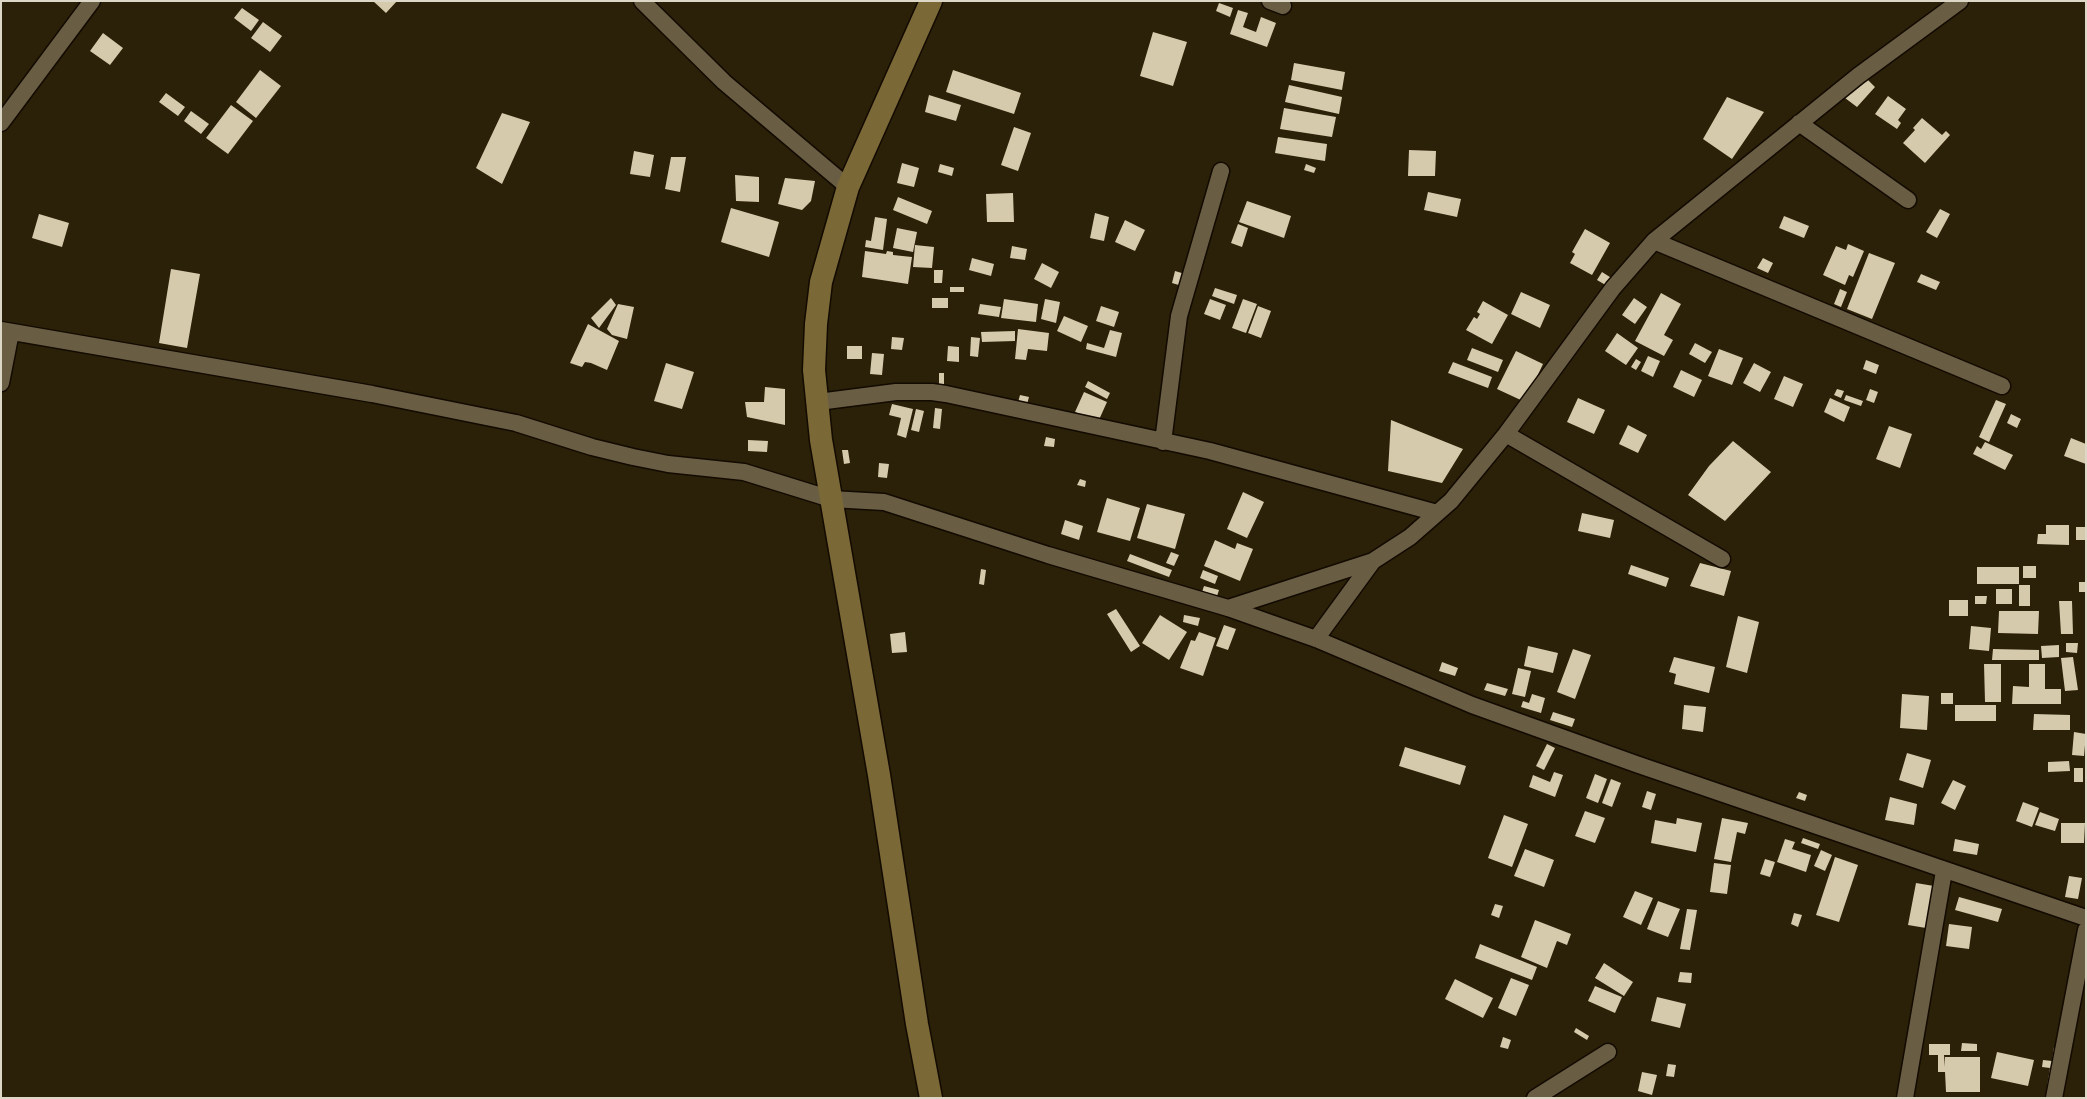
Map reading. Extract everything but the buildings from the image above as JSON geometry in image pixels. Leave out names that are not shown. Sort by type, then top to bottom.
[{"type":"main road","points":[[931,1],[848,187],[821,282],[816,324],[814,370],[821,440],[879,775],[917,1024],[931,1098]]},
{"type":"street","points":[[1,123],[92,1]]},
{"type":"street","points":[[642,1],[724,82],[848,187]]},
{"type":"street","points":[[1228,608],[1373,561],[1410,537],[1451,501],[1506,434],[1613,288],[1654,241],[1858,76],[1960,1]]},
{"type":"street","points":[[1799,123],[1908,200]]},
{"type":"street","points":[[1163,442],[1179,316],[1220,171]]},
{"type":"street","points":[[1654,241],[2002,386]]},
{"type":"street","points":[[1,383],[6,331],[231,368],[449,409],[516,423],[592,447],[633,457],[668,464],[744,472],[831,499],[884,502],[1228,608],[1316,639],[1482,708],[1636,764],[1944,871],[2086,918]]},
{"type":"street","points":[[818,402],[896,392],[932,392],[1210,451],[1438,513]]},
{"type":"street","points":[[1506,434],[1722,559]]},
{"type":"street","points":[[1316,639],[1373,561]]},
{"type":"street","points":[[1905,1098],[1944,871]]},
{"type":"street","points":[[2054,1098],[2086,930]]},
{"type":"street","points":[[1534,1098],[1608,1052]]}]
